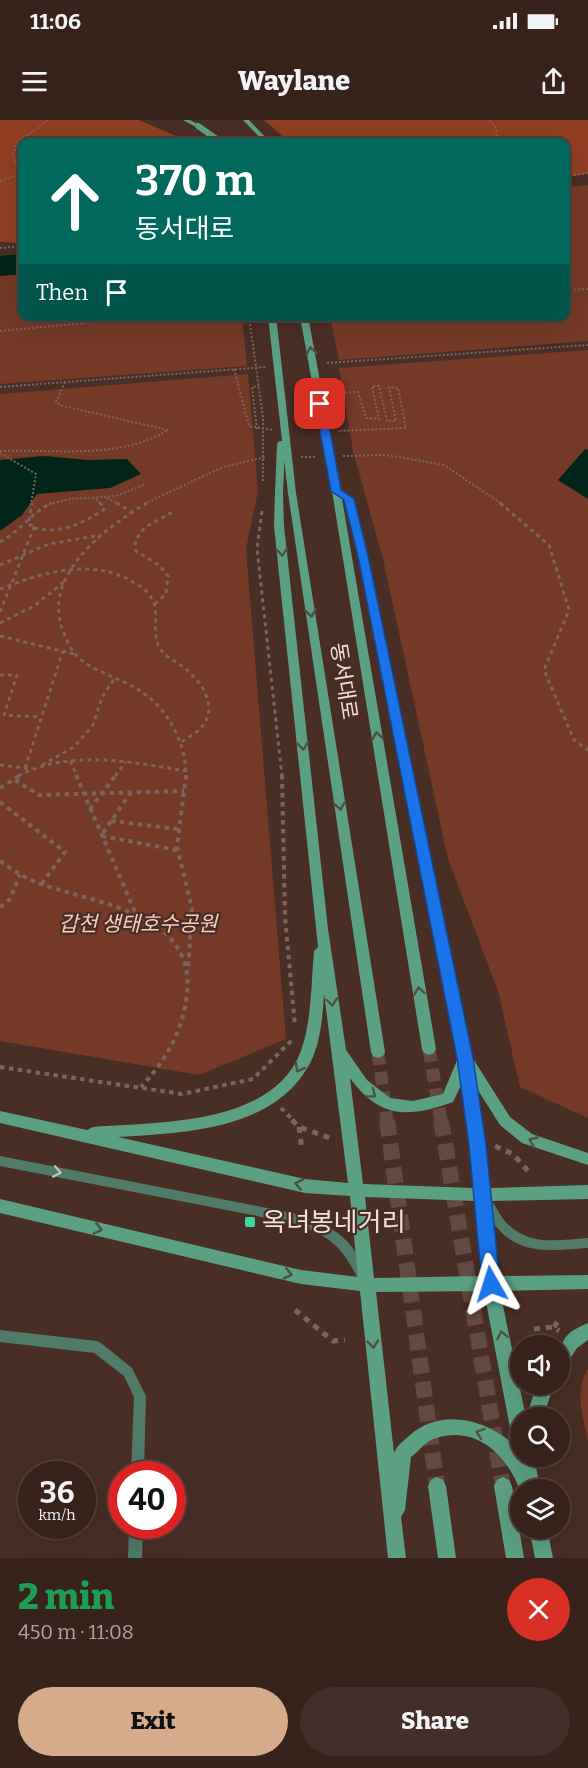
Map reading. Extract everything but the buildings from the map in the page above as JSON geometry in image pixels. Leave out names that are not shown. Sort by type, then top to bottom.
[{"type":"street","points":[[186,120],[214,138]]},
{"type":"street","points":[[246,120],[263,138]]},
{"type":"street","points":[[273,321],[283,411],[286,493],[279,526],[322,929],[357,1191],[397,1558]]},
{"type":"street","name":"동서대로","points":[[305,321],[336,491],[429,1049]]},
{"type":"street","points":[[336,491],[348,499],[363,556],[465,1058],[491,1284],[515,1407]]},
{"type":"street","name":"동서대로","points":[[286,493],[378,1052]]},
{"type":"street","points":[[83,1134],[206,1122],[237,1115],[271,1099],[296,1076],[307,1054],[314,1023],[322,929]]},
{"type":"street","points":[[338,1047],[365,1090],[377,1100],[400,1108],[428,1107],[448,1098],[465,1058]]},
{"type":"street","points":[[465,1058],[505,1121],[527,1139],[588,1159]]},
{"type":"street","points":[[0,1117],[305,1186],[357,1191],[588,1192]]},
{"type":"street","points":[[0,1206],[301,1277],[367,1286],[588,1282]]},
{"type":"street","points":[[570,1344],[588,1331]]},
{"type":"street","points":[[394,1533],[403,1454],[429,1431],[463,1426],[501,1440],[527,1479]]},
{"type":"street","points":[[437,1486],[447,1558]]},
{"type":"street","points":[[503,1486],[515,1558]]},
{"type":"street","points":[[540,1539],[544,1558]]},
{"type":"lane","points":[[0,1161],[293,1218],[332,1231],[349,1248],[367,1286]]},
{"type":"lane","points":[[482,1193],[500,1226],[519,1241],[543,1245],[588,1243]]},
{"type":"lane","points":[[0,1336],[97,1347],[128,1372],[140,1396],[138,1461]]},
{"type":"lane","points":[[135,1558],[136,1539]]},
{"type":"path","points":[[23,138],[48,120]]},
{"type":"path","points":[[488,138],[497,135],[496,128],[489,120]]},
{"type":"path","points":[[18,142],[12,155],[18,167]]},
{"type":"path","points":[[570,175],[588,172]]},
{"type":"path","points":[[0,181],[18,176]]},
{"type":"path","points":[[0,248],[18,246]]},
{"type":"path","points":[[570,290],[588,290]]},
{"type":"path","points":[[0,331],[105,321]]},
{"type":"path","points":[[250,321],[263,418],[261,444],[263,484]]},
{"type":"path","points":[[234,369],[249,426],[277,430]]},
{"type":"path","points":[[0,452],[102,448],[150,440],[162,436],[168,430],[63,406],[56,402],[64,382]]},
{"type":"path","points":[[258,429],[252,387],[259,386]]},
{"type":"path","points":[[329,431],[406,428],[398,388],[389,387],[396,421],[387,421],[379,386],[372,386],[379,419],[366,418],[358,392],[333,393]]},
{"type":"path","points":[[0,452],[36,474],[29,521]]},
{"type":"path","points":[[0,542],[25,525],[42,508],[53,503],[106,498],[146,484]]},
{"type":"path","points":[[25,525],[35,525],[34,528],[46,531],[61,531],[70,524],[96,516],[105,508],[104,504],[94,498]]},
{"type":"path","points":[[106,498],[131,511]]},
{"type":"path","points":[[0,1067],[182,1094],[253,1079],[296,1036],[285,917],[282,777],[257,549],[263,505]]},
{"type":"path","points":[[155,604],[166,594],[168,576],[160,566],[136,551],[135,541],[145,527],[173,512]]},
{"type":"path","points":[[0,612],[34,528]]},
{"type":"path","points":[[0,565],[25,550],[69,538],[101,535]]},
{"type":"path","points":[[0,589],[19,580],[51,572],[91,570],[132,580],[148,593],[155,604],[154,630],[158,644],[167,657],[197,680],[208,695],[210,711],[200,729],[181,742]]},
{"type":"path","points":[[0,623],[23,614],[46,600],[66,581]]},
{"type":"path","points":[[0,636],[75,654]]},
{"type":"path","points":[[25,768],[63,651]]},
{"type":"path","points":[[0,675],[17,675],[4,715],[41,717]]},
{"type":"path","points":[[0,788],[74,747],[93,724],[102,696],[115,678]]},
{"type":"path","points":[[0,765],[35,769],[97,758],[186,771]]},
{"type":"path","points":[[70,761],[135,913]]},
{"type":"path","points":[[90,810],[127,761]]},
{"type":"path","points":[[14,779],[39,795],[184,791]]},
{"type":"path","points":[[101,836],[131,792]]},
{"type":"path","points":[[0,802],[65,852],[41,885]]},
{"type":"path","points":[[111,821],[178,829]]},
{"type":"path","points":[[101,836],[177,850]]},
{"type":"path","points":[[0,861],[20,875],[41,885],[135,913],[149,920],[173,942],[188,971]]},
{"type":"path","points":[[0,907],[10,899],[20,875]]},
{"type":"path","points":[[141,1088],[166,1057],[179,1031],[188,1002],[192,907]]},
{"type":"path","points":[[278,1105],[299,1127],[330,1138]]},
{"type":"path","points":[[299,1127],[302,1150]]},
{"type":"path","points":[[495,1146],[513,1154],[528,1171]]},
{"type":"path","points":[[295,1310],[333,1341],[345,1340]]},
{"type":"path","points":[[534,1329],[554,1327],[560,1318]]},
{"type":"green space","points":[[588,185],[588,341],[339,360],[331,321],[570,321],[570,187]]},
{"type":"green space","points":[[18,274],[18,321],[242,321],[247,366],[0,384],[0,276]]},
{"type":"green space","points":[[588,350],[588,1118],[520,1087],[498,991],[448,859],[383,559],[353,451],[339,368]]},
{"type":"green space","name":"갑천 생태호수공원","points":[[248,374],[258,491],[246,549],[286,1039],[199,1075],[0,1041],[0,394]]},
{"type":"green space","points":[[588,1368],[588,1442],[582,1414],[581,1386]]},
{"type":"shaded area","points":[[0,120],[139,120],[179,138],[18,138],[18,243],[0,242]]},
{"type":"shaded area","points":[[264,120],[588,120],[588,174],[570,176],[570,138],[284,138]]},
{"type":"shaded area","points":[[18,254],[18,274],[0,276],[0,256]]},
{"type":"shaded area","points":[[585,449],[588,450],[588,499],[558,480]]},
{"type":"shaded area","points":[[44,456],[88,460],[127,459],[141,474],[110,488],[37,494],[22,515],[0,531],[0,460]]},
{"type":"tunnel","points":[[429,1049],[441,1121]]},
{"type":"tunnel","points":[[378,1052],[387,1121]]},
{"type":"tunnel","points":[[387,1120],[437,1486]]},
{"type":"tunnel","points":[[441,1120],[503,1486]]},
{"type":"place","name":"옥녀봉네거리","points":[[250,1222]]},
{"type":"route","points":[[320,404],[336,491],[348,499],[363,556],[465,1058],[478,1145],[491,1284]]}]
